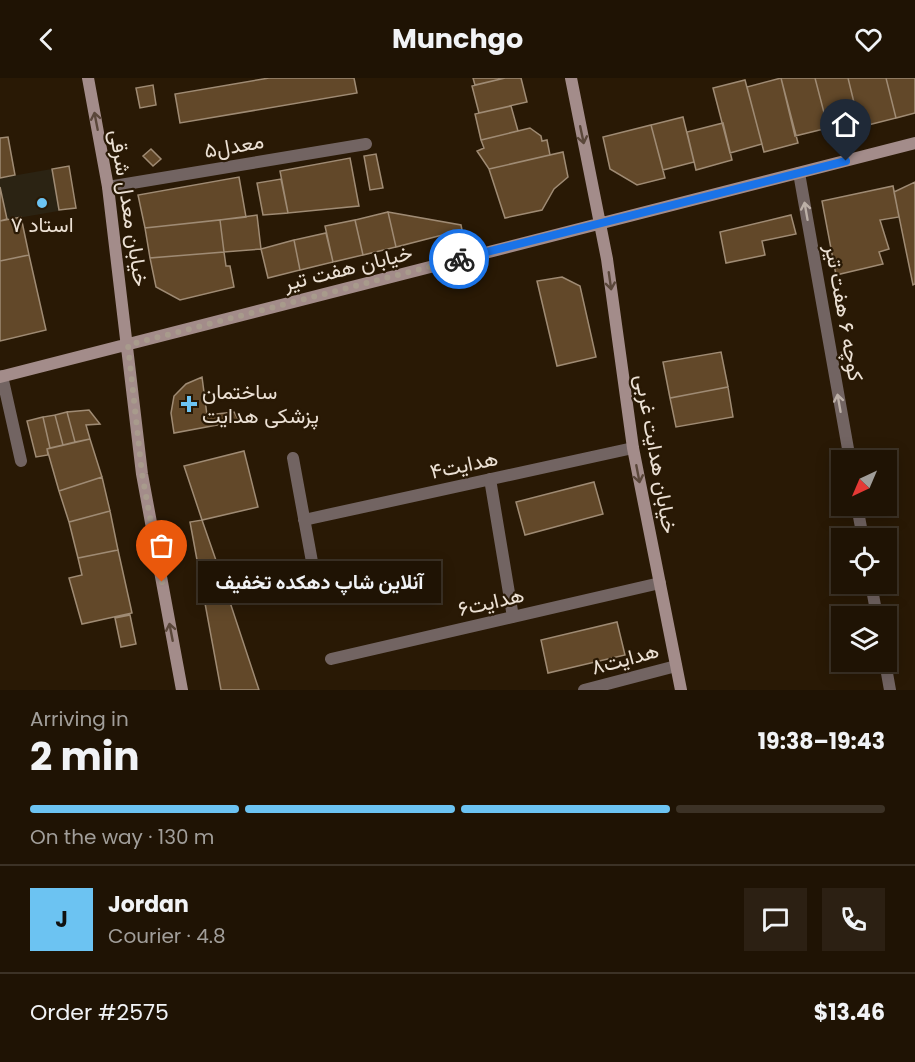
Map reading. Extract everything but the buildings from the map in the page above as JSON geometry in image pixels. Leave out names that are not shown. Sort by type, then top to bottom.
[{"type":"street","name":"خیابان معدل شرقی","points":[[88,78],[108,187],[142,474],[182,690]]},
{"type":"street","name":"خیابان هدایت غربی","points":[[570,78],[599,224],[633,448],[681,690]]},
{"type":"street","name":"خیابان هفت تیر","points":[[1,376],[915,143]]},
{"type":"street","name":"معدل۵","points":[[108,187],[366,144]]},
{"type":"street","name":"کوچه ۶ هفت تیر","points":[[799,173],[847,450]]},
{"type":"street","points":[[1,376],[21,461]]},
{"type":"street","name":"هدایت۴","points":[[304,520],[633,448]]},
{"type":"street","points":[[293,458],[317,589]]},
{"type":"street","points":[[490,479],[513,617]]},
{"type":"street","name":"هدایت۶","points":[[331,659],[660,583]]},
{"type":"street","name":"هدایت۸","points":[[584,690],[676,666]]},
{"type":"street","points":[[887,672],[890,690]]},
{"type":"shaded area","points":[[69,166],[76,208],[0,221],[0,178]]},
{"type":"way so far","points":[[162,582],[142,474],[128,345],[459,259]]},
{"type":"place","name":"۷ استاد","points":[[42,203]]},
{"type":"place","name":"ساختمان پزشکی هدایت","points":[[189,404]]},
{"type":"place","name":"آنلاین شاپ دهکده تخفیف","points":[[162,582]]},
{"type":"route","points":[[459,259],[846,161]]}]
